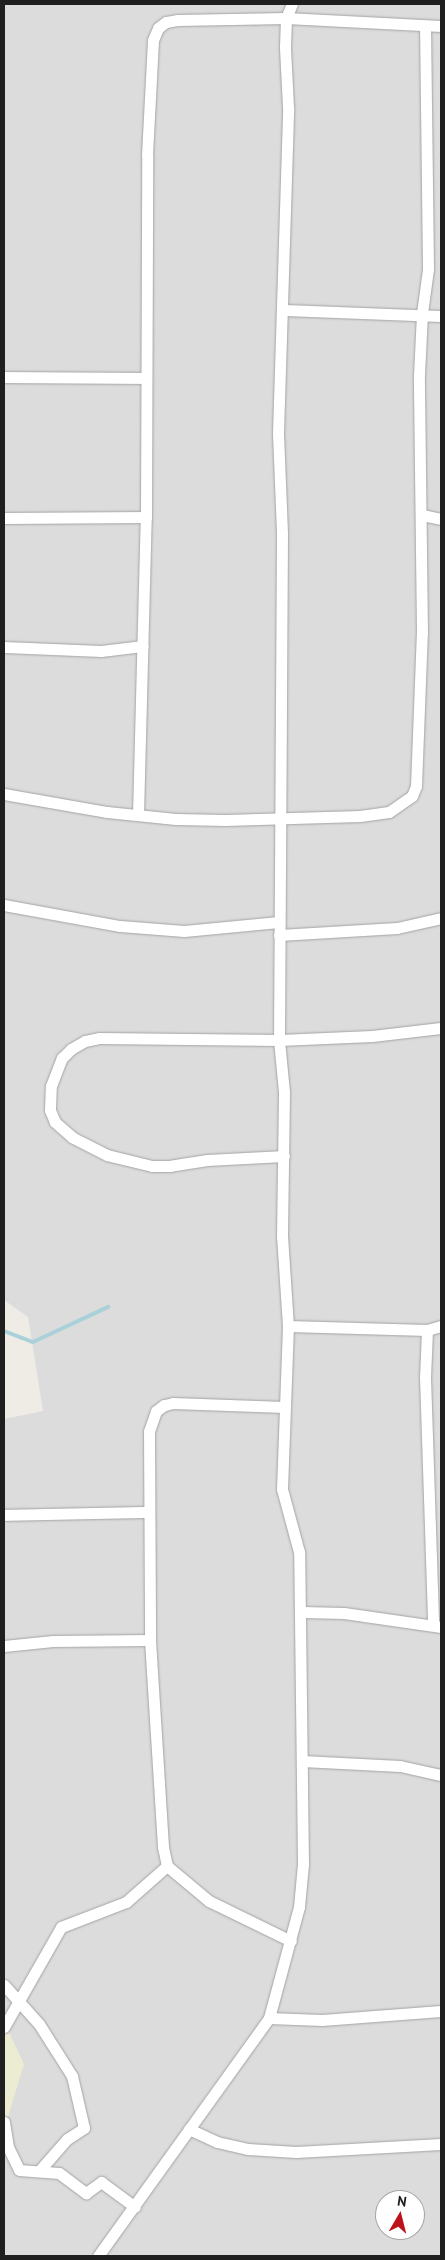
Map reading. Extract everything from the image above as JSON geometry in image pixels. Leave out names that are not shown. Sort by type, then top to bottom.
[{"type":"street","points":[[98,2256],[136,2207],[189,2129],[270,2018],[291,1941],[303,1864],[299,1652],[302,1612],[299,1552],[282,1489],[288,1326],[282,1236],[284,1092],[279,1040],[282,533],[278,433],[284,310],[288,107],[286,18],[292,4]]},
{"type":"street","points":[[138,814],[146,517],[147,155],[153,40],[162,25],[177,20],[286,18],[441,26]]},
{"type":"street","points":[[4,794],[176,819],[339,818],[389,812],[412,796],[416,786],[422,633],[419,376],[422,313],[428,269],[425,26]]},
{"type":"street","points":[[284,310],[422,313],[441,316]]},
{"type":"street","points":[[4,377],[146,378]]},
{"type":"street","points":[[422,515],[441,519]]},
{"type":"street","points":[[4,518],[146,517]]},
{"type":"street","points":[[4,647],[101,651],[143,646]]},
{"type":"street","points":[[4,905],[120,926],[184,931],[279,922]]},
{"type":"street","points":[[279,935],[397,928],[441,918]]},
{"type":"street","points":[[284,1156],[208,1160],[170,1166],[129,1162],[100,1152],[72,1137],[55,1122],[50,1110],[51,1086],[62,1058],[85,1041],[99,1038],[279,1040],[372,1036],[441,1028]]},
{"type":"street","points":[[288,1326],[427,1330],[441,1326]]},
{"type":"street","points":[[302,1612],[344,1613],[437,1625],[425,1377],[427,1330]]},
{"type":"street","points":[[284,1407],[164,1405],[156,1411],[149,1431],[148,1512],[150,1640],[163,1847],[168,1866],[209,1901],[291,1941]]},
{"type":"street","points":[[4,1515],[148,1512]]},
{"type":"street","points":[[4,1646],[53,1641],[150,1640]]},
{"type":"street","points":[[302,1761],[400,1766],[441,1775]]},
{"type":"street","points":[[4,2026],[61,1928],[126,1902],[168,1866]]},
{"type":"street","points":[[4,1985],[39,2024],[72,2076],[84,2128],[67,2139],[39,2171]]},
{"type":"street","points":[[270,2018],[322,2020],[441,2011]]},
{"type":"street","points":[[4,2122],[8,2147],[19,2170],[59,2173],[86,2193],[101,2182],[136,2207]]},
{"type":"street","points":[[189,2129],[217,2142],[248,2149],[296,2152],[441,2144]]},
{"type":"shaded area","points":[[4,4],[441,4],[441,2256],[4,2256],[4,2130],[23,2064],[4,2024],[4,1419],[43,1411],[28,1317],[4,1300]]},
{"type":"green space","points":[[4,2022],[24,2064],[4,2129]]},
{"type":"waterway","points":[[4,1331],[33,1342],[108,1307]]}]
